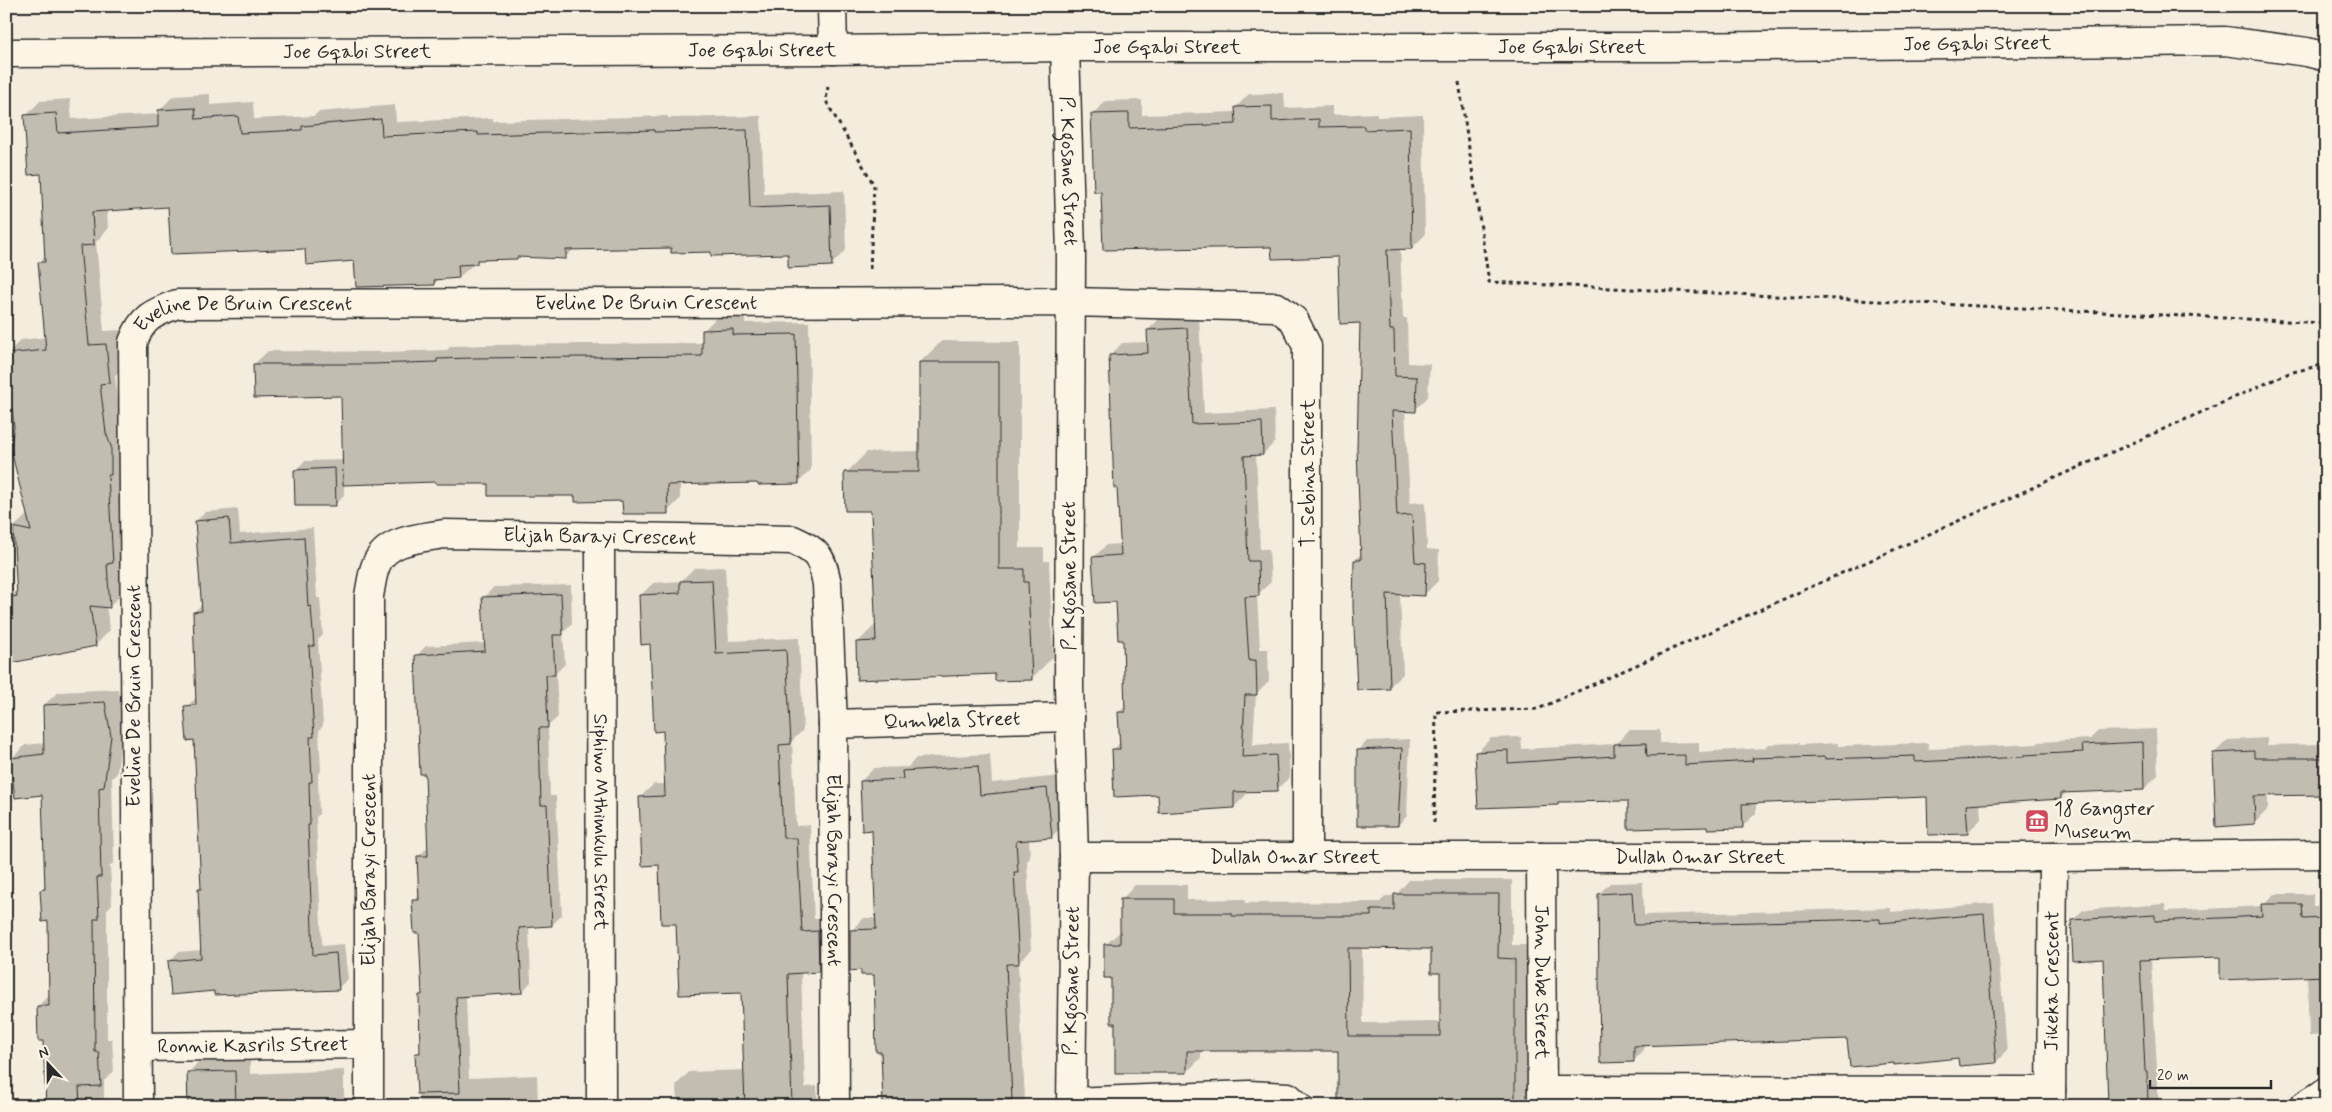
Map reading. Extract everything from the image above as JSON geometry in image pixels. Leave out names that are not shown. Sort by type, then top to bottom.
[{"type":"street","points":[[832,6],[833,50]]},
{"type":"street","name":"Joe Gqabi Street","points":[[6,53],[833,50],[1065,47],[1669,47],[2224,40],[2307,52],[2326,58]]},
{"type":"street","name":"P. Kgosane Street","points":[[1065,47],[1070,302],[1070,717],[1074,857],[1071,1104]]},
{"type":"street","name":"Eveline De Bruin Crescent","points":[[138,1106],[133,342],[139,325],[154,313],[177,304],[1070,302]]},
{"type":"street","name":"T. Sebina Street","points":[[1070,302],[1277,307],[1294,320],[1303,333],[1307,346],[1308,367],[1307,858]]},
{"type":"street","name":"Elijah Barayi Crescent","points":[[369,1106],[369,596],[376,564],[388,550],[404,541],[444,534],[792,540],[811,548],[823,564],[827,584],[833,724],[836,1106]]},
{"type":"street","name":"Siphiwo Mthimkulu Street","points":[[600,537],[601,1106]]},
{"type":"street","name":"Qumbela Street","points":[[833,724],[1070,717]]},
{"type":"street","name":"Dullah Omar Street","points":[[1074,857],[2053,857],[2326,854]]},
{"type":"street","name":"John Dube Street","points":[[1540,857],[1542,1098]]},
{"type":"street","name":"Jikeka Crescent","points":[[2051,1098],[2053,857]]},
{"type":"street","name":"Ronnie Kasrils Street","points":[[138,1047],[368,1044]]},
{"type":"street","points":[[2304,1106],[2326,1092]]},
{"type":"street","points":[[1071,1104],[1249,1095],[1288,1097],[1298,1106]]},
{"type":"street","points":[[1542,1098],[2051,1098]]},
{"type":"path","points":[[1454,47],[1489,282],[2326,323]]},
{"type":"path","points":[[833,50],[826,101],[874,185],[868,302]]},
{"type":"path","points":[[1433,858],[1436,712],[1538,709],[2288,373],[2326,364]]},
{"type":"building","points":[[1272,106],[1272,121],[1319,119],[1319,127],[1364,126],[1364,130],[1410,128],[1412,249],[1387,250],[1390,330],[1394,330],[1395,376],[1417,377],[1416,412],[1392,411],[1397,516],[1412,515],[1415,562],[1426,563],[1425,596],[1387,594],[1390,689],[1357,690],[1353,606],[1354,560],[1361,560],[1357,449],[1360,323],[1340,324],[1338,257],[1272,259],[1271,247],[1103,250],[1101,192],[1094,192],[1091,114],[1129,113],[1129,128],[1236,124],[1235,107]]},
{"type":"building","points":[[195,108],[196,119],[238,116],[240,133],[302,130],[302,126],[381,119],[382,136],[478,132],[478,135],[654,130],[654,132],[747,130],[750,208],[830,205],[832,266],[788,268],[788,254],[711,256],[711,252],[671,253],[671,248],[566,250],[566,259],[517,257],[517,259],[477,260],[477,264],[458,265],[459,278],[434,280],[435,285],[356,287],[354,261],[306,265],[305,249],[171,254],[168,207],[92,212],[94,245],[80,246],[89,345],[106,344],[110,383],[100,384],[106,433],[111,446],[111,475],[108,475],[113,563],[107,564],[110,608],[90,606],[96,646],[6,664],[7,598],[17,596],[13,527],[31,531],[10,446],[14,427],[6,354],[46,350],[38,262],[45,262],[41,174],[28,175],[24,115],[56,113],[58,133],[158,127],[158,110]]},
{"type":"building","points":[[1187,328],[1192,424],[1262,422],[1263,455],[1244,456],[1248,561],[1258,561],[1259,596],[1245,597],[1249,661],[1256,660],[1257,695],[1245,695],[1242,757],[1276,755],[1278,791],[1234,792],[1234,808],[1159,813],[1158,795],[1114,797],[1112,749],[1120,749],[1118,712],[1125,712],[1123,640],[1118,640],[1116,602],[1095,603],[1092,557],[1121,555],[1117,488],[1114,488],[1109,355],[1148,353],[1147,330]]},
{"type":"building","points":[[733,329],[733,335],[796,334],[799,484],[667,485],[668,514],[623,514],[622,501],[575,502],[575,496],[488,496],[488,484],[436,484],[436,482],[343,485],[341,396],[254,398],[253,364],[373,364],[437,362],[437,359],[472,358],[702,356],[702,330]]},
{"type":"building","points":[[919,362],[999,362],[999,569],[1024,569],[1024,582],[1028,582],[1032,680],[995,681],[995,674],[857,680],[856,642],[876,641],[871,511],[845,511],[844,472],[919,472]]},
{"type":"building","points":[[335,468],[336,506],[295,506],[294,470]]},
{"type":"building","points":[[229,518],[231,543],[304,537],[308,607],[311,606],[314,646],[309,646],[314,737],[310,737],[312,782],[309,782],[310,825],[308,825],[313,955],[336,953],[339,990],[214,995],[214,991],[171,995],[168,961],[201,958],[198,889],[201,889],[194,740],[187,741],[184,706],[196,705],[193,612],[202,611],[195,521]]},
{"type":"building","points":[[712,580],[716,654],[786,650],[791,744],[779,745],[783,838],[797,838],[802,932],[818,931],[819,972],[788,974],[792,1106],[745,1106],[741,993],[679,995],[676,924],[661,924],[659,865],[642,866],[639,797],[665,796],[663,731],[654,732],[650,644],[641,645],[639,595],[680,593],[680,581]]},
{"type":"building","points":[[561,594],[563,635],[553,635],[555,675],[546,675],[548,728],[539,728],[541,805],[547,805],[552,926],[519,928],[522,993],[456,997],[460,1093],[417,1094],[415,1053],[420,1053],[419,995],[422,995],[419,933],[414,933],[412,900],[419,900],[417,856],[428,856],[425,774],[420,774],[415,655],[485,651],[482,597]]},
{"type":"building","points":[[105,702],[111,736],[104,787],[99,788],[101,877],[97,877],[99,919],[94,919],[95,1052],[99,1052],[101,1086],[79,1087],[80,1106],[46,1106],[43,1041],[38,1041],[37,1006],[49,1006],[48,921],[42,922],[40,890],[45,889],[42,795],[15,798],[10,758],[44,754],[43,705]]},
{"type":"building","points":[[2143,742],[2144,790],[2061,793],[2061,799],[1966,805],[1968,834],[1928,835],[1927,797],[1742,804],[1743,828],[1707,829],[1707,827],[1628,829],[1628,801],[1558,802],[1558,805],[1478,808],[1475,752],[1508,750],[1508,763],[1614,756],[1614,744],[1646,743],[1647,756],[1685,755],[1685,765],[1753,761],[1752,758],[1786,757],[1825,757],[1825,759],[1915,756],[1915,762],[2083,752],[2082,745]]},
{"type":"building","points":[[1402,748],[1398,826],[1357,826],[1357,750]]},
{"type":"building","points":[[2254,751],[2254,758],[2326,758],[2326,795],[2254,796],[2255,824],[2216,827],[2213,753]]},
{"type":"building","points":[[978,766],[980,795],[1047,788],[1052,838],[1016,841],[1018,872],[1014,872],[1019,964],[1006,964],[1012,1100],[883,1104],[881,1052],[876,1052],[874,975],[861,975],[861,970],[850,971],[850,930],[876,929],[872,830],[862,831],[860,781],[903,779],[902,771]]},
{"type":"building","points":[[1632,892],[1634,925],[1880,919],[1880,923],[1984,914],[1996,1063],[1959,1066],[1958,1058],[1894,1065],[1894,1063],[1850,1067],[1847,1039],[1634,1046],[1634,1062],[1600,1063],[1598,894]]},
{"type":"building","points":[[1394,894],[1499,894],[1498,958],[1515,959],[1515,1106],[1338,1106],[1338,1051],[1187,1051],[1187,1073],[1115,1073],[1115,1023],[1111,1023],[1111,978],[1104,978],[1104,944],[1120,944],[1120,899],[1174,899],[1174,913],[1231,913],[1231,916],[1371,916],[1371,910],[1394,910]],"holes":[[[1348,948],[1431,949],[1431,973],[1440,973],[1440,1036],[1349,1036]]]},
{"type":"building","points":[[2261,904],[2302,904],[2303,919],[2326,918],[2326,976],[2220,980],[2220,957],[2140,960],[2148,1103],[2108,1105],[2103,959],[2073,961],[2071,920],[2155,915],[2155,921],[2262,916]]},
{"type":"building","points":[[235,1071],[236,1106],[188,1106],[187,1072]]},
{"type":"place","name":"18 Gangster Museum","points":[[2037,821]]}]
